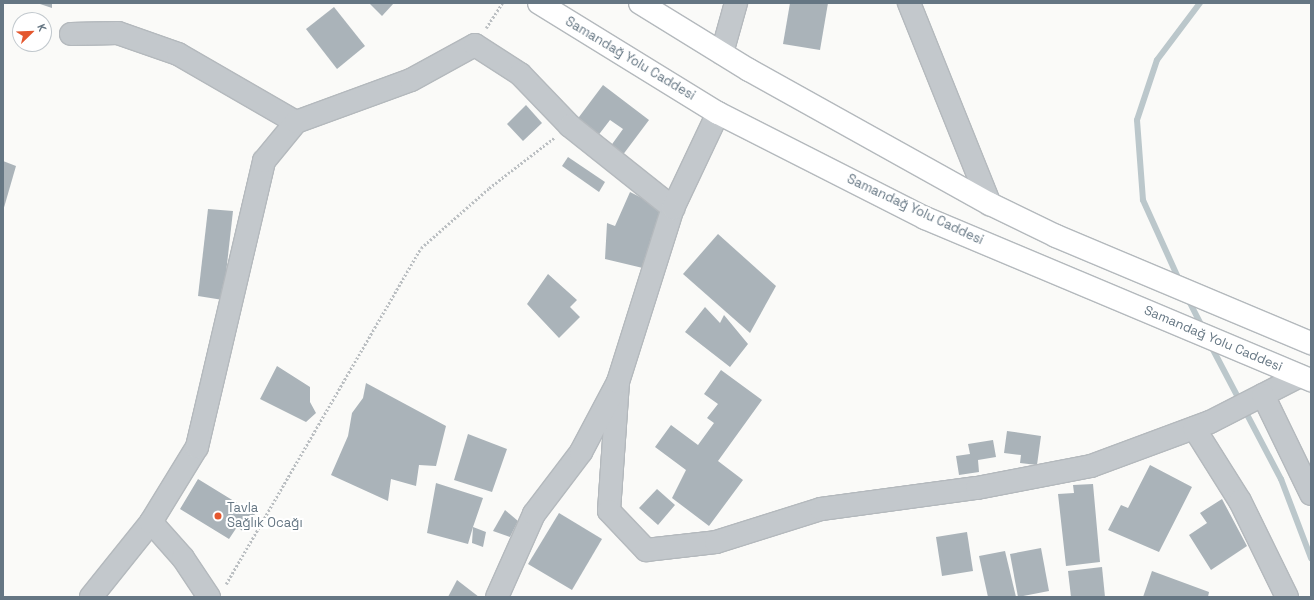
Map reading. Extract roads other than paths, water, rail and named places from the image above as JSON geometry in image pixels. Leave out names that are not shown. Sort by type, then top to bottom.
[{"type":"highway","name":"Samandağ Yolu Caddesi","points":[[539,3],[718,113],[925,218],[1306,378]]},
{"type":"highway","points":[[640,3],[722,53],[990,204],[1056,236],[1311,343]]},
{"type":"street","points":[[722,53],[736,3]]},
{"type":"street","points":[[909,3],[990,204]]},
{"type":"street","points":[[71,34],[118,33],[178,54],[296,122]]},
{"type":"street","points":[[91,597],[151,522],[197,447],[264,161],[296,122],[411,80],[474,45],[520,74],[570,126],[673,208]]},
{"type":"street","points":[[497,597],[534,514],[581,452],[618,382],[673,208],[718,113]]},
{"type":"street","points":[[618,382],[609,511],[646,550],[716,542],[821,509],[977,488],[1091,466],[1194,428],[1223,416],[1258,397],[1306,378]]},
{"type":"street","points":[[1258,397],[1311,494]]},
{"type":"street","points":[[1194,428],[1240,501],[1287,597]]},
{"type":"street","points":[[151,522],[216,594]]},
{"type":"waterway","points":[[1180,282],[1143,200],[1137,120],[1157,60],[1200,3]]},
{"type":"waterway","points":[[1188,299],[1203,328]]},
{"type":"waterway","points":[[1210,344],[1281,479],[1311,558]]},
{"type":"place","name":"Tavla Sağlık Ocağı","points":[[218,516]]}]
